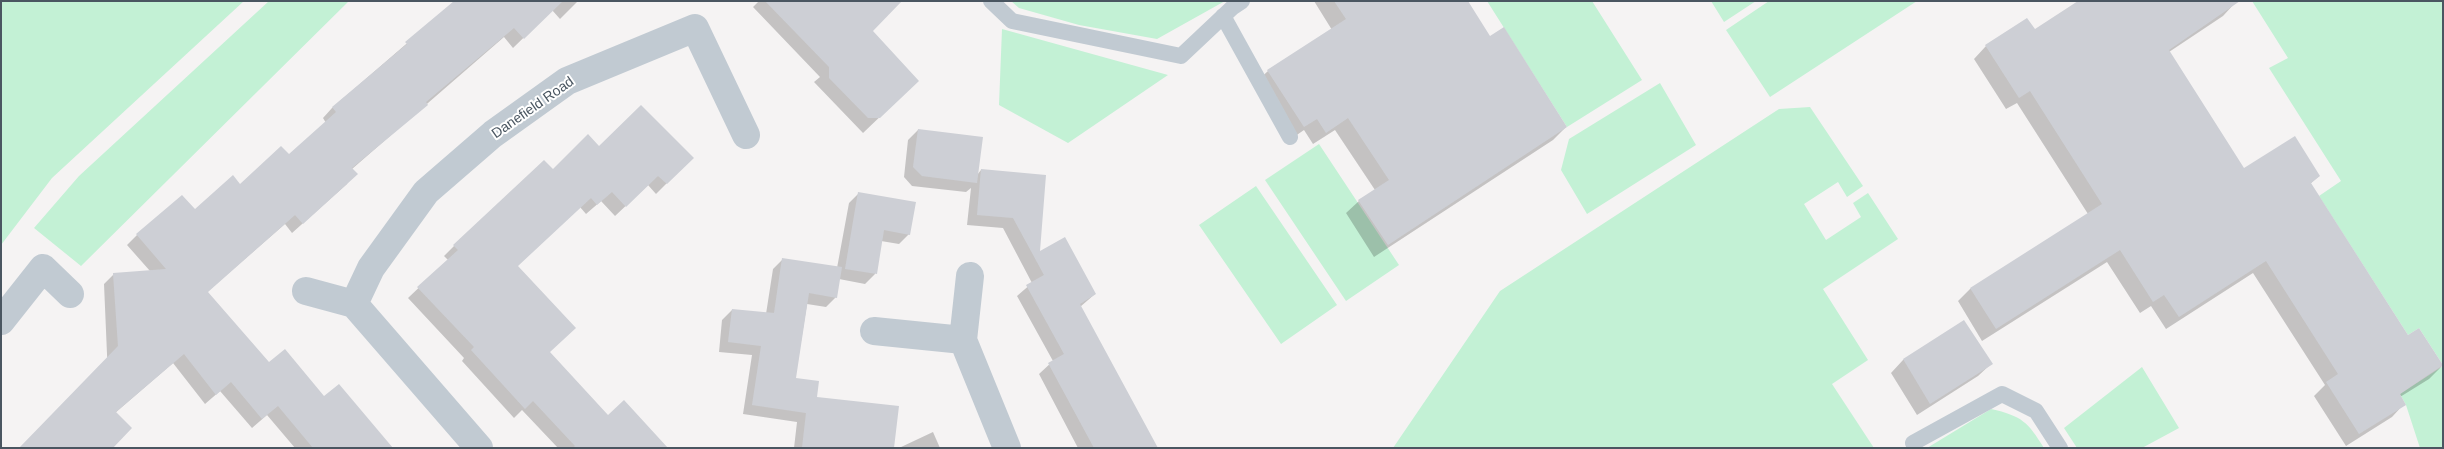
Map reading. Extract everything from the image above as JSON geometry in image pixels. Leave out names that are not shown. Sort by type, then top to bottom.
[{"type":"street","name":"Danefield Road","points":[[354,304],[371,268],[426,192],[493,134],[567,81],[695,28],[746,135]]},
{"type":"street","points":[[1,321],[43,268],[70,294]]},
{"type":"street","points":[[970,276],[963,340],[1007,448]]},
{"type":"street","points":[[306,291],[354,304],[480,448]]},
{"type":"street","points":[[874,331],[963,340]]},
{"type":"lane","points":[[991,1],[1012,21],[1181,56],[1223,16],[1242,1]]},
{"type":"lane","points":[[1223,16],[1290,136]]},
{"type":"lane","points":[[1912,443],[2002,394],[2036,411],[2060,448]]},
{"type":"green space","points":[[1,1],[244,1],[52,178],[1,245]]},
{"type":"green space","points":[[269,1],[349,1],[81,266],[34,228],[79,176]]},
{"type":"green space","points":[[1011,1],[1225,1],[1157,39],[1079,25],[1019,8]]},
{"type":"green space","points":[[1487,1],[1592,1],[1642,80],[1567,127]]},
{"type":"green space","points":[[1711,1],[1756,1],[1724,22]]},
{"type":"green space","points":[[1769,1],[1917,1],[1770,97],[1726,30]]},
{"type":"green space","points":[[2252,1],[2443,1],[2443,365],[2419,328],[2408,335],[2319,196],[2341,181],[2269,68],[2288,58]]},
{"type":"green space","points":[[1002,29],[1168,75],[1068,143],[999,105]]},
{"type":"green space","points":[[1660,83],[1696,145],[1587,214],[1561,170],[1569,139]]},
{"type":"green space","points":[[1810,107],[1863,186],[1847,197],[1838,182],[1804,204],[1826,240],[1861,217],[1853,203],[1868,193],[1898,239],[1823,289],[1868,360],[1832,384],[1874,448],[1393,448],[1500,291],[1779,109]]},
{"type":"green space","points":[[1319,144],[1399,265],[1346,301],[1265,180]]},
{"type":"green space","points":[[1256,186],[1337,305],[1281,344],[1199,225]]},
{"type":"green space","points":[[2443,366],[2443,448],[2420,448],[2406,405],[2400,394]]},
{"type":"green space","points":[[2142,367],[2179,428],[2142,448],[2077,448],[2064,428]]},
{"type":"green space","points":[[1991,409],[2010,414],[2023,421],[2044,448],[1927,448]]},
{"type":"building","points":[[454,1],[563,1],[524,39],[514,28],[426,102],[428,105],[352,168],[358,174],[303,224],[295,215],[208,292],[269,362],[285,349],[324,396],[339,384],[393,448],[313,448],[278,406],[262,419],[231,382],[216,395],[184,354],[116,412],[132,428],[113,448],[19,448],[118,346],[113,273],[166,269],[136,234],[182,195],[195,209],[233,175],[240,184],[281,146],[289,154],[336,112],[332,107],[407,44],[405,42]]},
{"type":"building","points":[[765,1],[902,1],[873,31],[919,81],[880,118],[868,118],[829,78],[829,67]]},
{"type":"building","points":[[1334,1],[1468,1],[1490,36],[1504,27],[1567,127],[1388,245],[1358,200],[1389,180],[1348,118],[1326,133],[1317,119],[1304,127],[1267,70],[1346,19]]},
{"type":"building","points":[[2078,1],[2240,1],[2169,50],[2244,168],[2295,136],[2320,176],[2311,183],[2408,335],[2419,328],[2443,365],[2400,394],[2406,405],[2359,434],[2326,382],[2338,374],[2266,261],[2179,317],[2164,295],[2153,302],[2120,250],[1996,329],[1970,288],[2102,204],[2030,91],[2019,98],[1985,45],[2027,18],[2035,29]]},
{"type":"building","points":[[641,105],[694,158],[667,184],[658,176],[626,207],[612,192],[597,205],[591,198],[518,266],[576,328],[550,352],[608,415],[624,400],[668,448],[573,448],[575,446],[533,401],[525,409],[471,350],[474,347],[417,287],[458,250],[453,245],[544,160],[553,169],[588,134],[599,146]]},
{"type":"building","points":[[918,129],[983,137],[977,183],[922,176],[913,167]]},
{"type":"building","points":[[981,169],[1046,175],[1040,251],[1065,237],[1096,294],[1080,304],[1158,448],[1094,448],[1048,363],[1064,354],[1026,285],[1044,275],[1013,218],[977,215]]},
{"type":"building","points":[[858,192],[916,202],[910,235],[884,230],[877,274],[845,269]]},
{"type":"building","points":[[782,258],[842,267],[837,298],[809,293],[796,378],[819,381],[817,397],[899,406],[894,448],[802,448],[806,413],[752,405],[761,346],[728,342],[732,309],[774,313]]},
{"type":"building","points":[[1964,320],[1993,364],[1930,404],[1903,359]]}]
